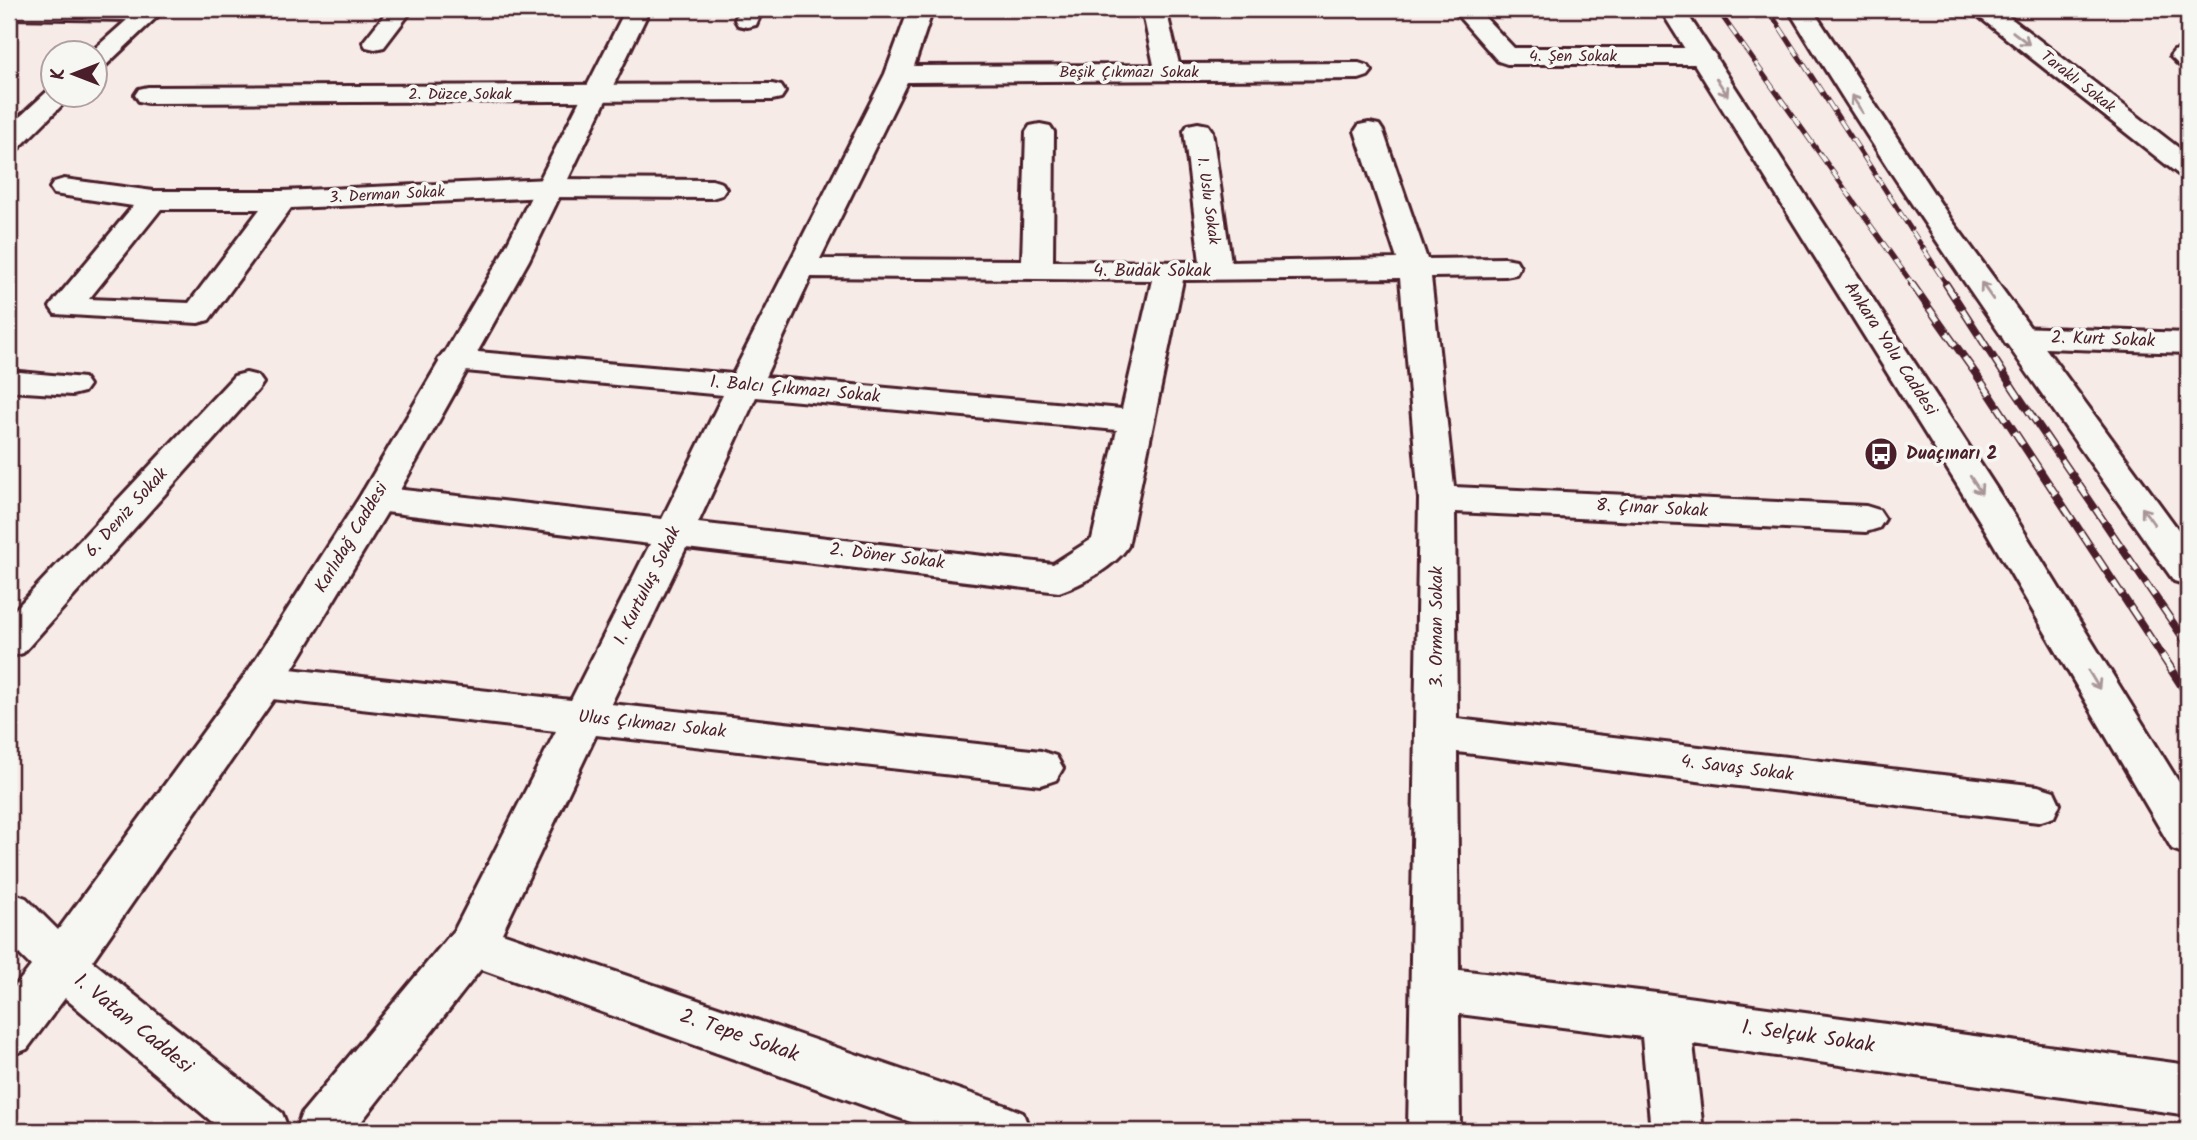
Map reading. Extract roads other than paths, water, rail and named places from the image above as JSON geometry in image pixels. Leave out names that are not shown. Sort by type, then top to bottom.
[{"type":"main road","points":[[375,42],[401,9]]},
{"type":"main road","name":"Karlıdağ Caddesi","points":[[9,1033],[61,965],[263,682],[377,499],[514,260],[638,9]]},
{"type":"main road","name":"1. Kurtuluş Sokak","points":[[320,1131],[472,944],[675,532],[800,268],[898,74],[922,9]]},
{"type":"main road","points":[[1154,9],[1168,72]]},
{"type":"main road","name":"4. Şen Sokak","points":[[1464,9],[1507,56],[1703,56]]},
{"type":"main road","name":"Ankara Yolu Caddesi","points":[[1672,9],[2002,526],[2188,836]]},
{"type":"main road","points":[[1800,9],[1854,100],[2018,337],[2188,571]]},
{"type":"main road","name":"Taraklı Sokak","points":[[1963,9],[1984,9],[2188,168]]},
{"type":"main road","points":[[9,11],[151,11]]},
{"type":"main road","points":[[108,50],[151,11]]},
{"type":"main road","name":"Beşik Çıkmazı Sokak","points":[[898,74],[1359,71]]},
{"type":"main road","name":"2. Düzce Sokak","points":[[148,95],[772,92]]},
{"type":"main road","points":[[9,142],[45,108]]},
{"type":"main road","name":"1. Uslu Sokak","points":[[1198,131],[1217,271]]},
{"type":"main road","name":"3. Orman Sokak","points":[[1369,131],[1415,268],[1437,499],[1434,1131]]},
{"type":"main road","points":[[1037,271],[1040,132]]},
{"type":"main road","name":"3. Derman Sokak","points":[[64,188],[153,200],[282,200],[550,188],[712,189]]},
{"type":"main road","points":[[153,200],[66,307],[198,313],[282,200]]},
{"type":"main road","name":"4. Budak Sokak","points":[[800,268],[1217,271],[1505,267]]},
{"type":"main road","name":"2. Döner Sokak","points":[[377,499],[1059,578],[1109,546],[1168,271]]},
{"type":"main road","name":"2. Kurt Sokak","points":[[2018,337],[2188,344]]},
{"type":"main road","name":"1. Balcı Çıkmazı Sokak","points":[[455,360],[1135,421]]},
{"type":"main road","points":[[9,381],[72,385]]},
{"type":"main road","name":"6. Deniz Sokak","points":[[9,642],[246,383]]},
{"type":"main road","name":"8. Çınar Sokak","points":[[1437,499],[1866,519]]},
{"type":"main road","name":"Ulus Çıkmazı Sokak","points":[[263,682],[1041,768]]},
{"type":"main road","name":"4. Savaş Sokak","points":[[1436,733],[2038,804]]},
{"type":"main road","name":"1. Vatan Caddesi","points":[[9,912],[61,965],[263,1131]]},
{"type":"main road","name":"2. Tepe Sokak","points":[[472,944],[800,1057],[1004,1131]]},
{"type":"main road","name":"1. Selçuk Sokak","points":[[1435,989],[1665,1017],[2180,1088]]},
{"type":"main road","points":[[1665,1017],[1677,1131]]},
{"type":"railway","points":[[1717,9],[1913,285]]},
{"type":"railway","points":[[1768,9],[1947,285]]},
{"type":"railway","points":[[1912,284],[1983,384],[2163,657]]},
{"type":"railway","points":[[1946,284],[2015,391],[2188,645]]},
{"type":"railway","points":[[2162,655],[2188,695]]},
{"type":"place","name":"Duaçınarı 2","points":[[1881,454]]}]
